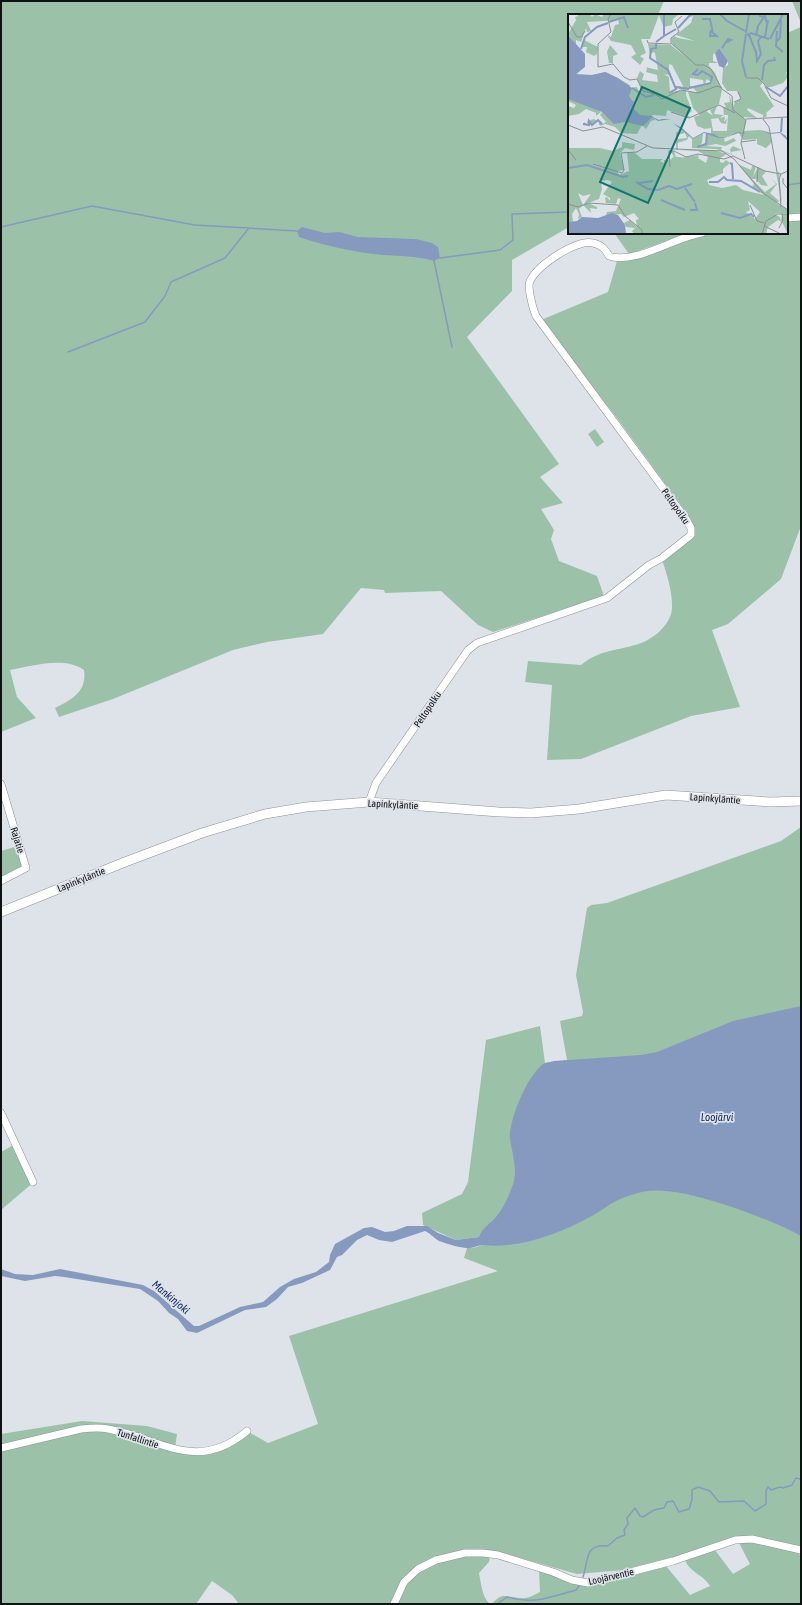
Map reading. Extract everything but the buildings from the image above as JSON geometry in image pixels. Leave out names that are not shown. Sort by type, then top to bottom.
[{"type":"main road","name":"Lapinkyläntie","points":[[1,912],[132,859],[245,819],[306,807],[369,802],[531,813],[579,809],[666,795],[770,802],[801,801]]},
{"type":"street","points":[[788,218],[801,217]]},
{"type":"street","name":"Peltopolku","points":[[369,802],[376,784],[468,650],[477,643],[607,598],[691,535],[691,528],[686,519],[536,316],[531,306],[529,282],[536,271],[547,261],[577,246],[592,242],[604,247],[609,256],[617,259],[639,254],[699,234]]},
{"type":"street","name":"Rajatie","points":[[1,784],[26,868],[1,882]]},
{"type":"street","points":[[1,1113],[33,1182]]},
{"type":"street","name":"Tunfallintie","points":[[1,1448],[42,1440],[81,1429],[94,1428],[119,1431],[168,1448],[198,1452],[231,1443],[247,1431]]},
{"type":"street","name":"Loojärventie","points":[[394,1604],[404,1582],[418,1569],[436,1560],[465,1553],[498,1555],[553,1572],[572,1580],[588,1583],[673,1561],[735,1540],[757,1540],[801,1550]]},
{"type":"green space","points":[[1,1],[664,1],[658,14],[568,14],[568,228],[512,260],[512,291],[467,337],[559,464],[540,477],[563,503],[541,509],[554,530],[551,539],[559,561],[597,576],[604,596],[493,632],[478,625],[441,591],[385,593],[384,590],[361,588],[323,634],[267,642],[233,650],[113,699],[59,717],[55,708],[73,698],[81,689],[84,670],[67,664],[48,663],[10,670],[17,697],[36,718],[1,732]]},
{"type":"green space","points":[[792,1],[801,1],[801,23]]},
{"type":"green space","points":[[801,27],[801,215],[788,216],[788,33]]},
{"type":"green space","points":[[801,219],[801,526],[781,579],[728,624],[712,630],[740,707],[691,716],[581,759],[547,760],[552,685],[525,682],[528,661],[581,665],[595,656],[633,646],[646,641],[655,635],[663,628],[669,619],[672,608],[670,587],[662,560],[695,534],[691,519],[617,418],[541,320],[608,292],[617,261],[634,259],[701,235],[788,234],[788,221]]},
{"type":"green space","points":[[615,234],[686,234],[629,254]]},
{"type":"green space","points":[[595,429],[604,442],[597,447],[588,434]]},
{"type":"green space","points":[[801,827],[801,1027],[642,1186],[801,1215],[801,1548],[752,1537],[624,1570],[577,1574],[499,1552],[484,1550],[417,1566],[402,1580],[391,1604],[239,1604],[232,1595],[212,1581],[196,1604],[1,1604],[1,1434],[82,1421],[147,1426],[177,1434],[175,1448],[211,1449],[247,1431],[268,1443],[318,1424],[289,1336],[498,1271],[464,1258],[467,1248],[482,1245],[479,1237],[456,1240],[423,1225],[422,1213],[462,1194],[468,1182],[486,1040],[540,1026],[545,1063],[567,1060],[560,1021],[582,1016],[583,1012],[576,975],[587,908],[591,905],[607,903],[781,841]]},
{"type":"green space","points":[[18,846],[23,862],[20,870],[1,878],[1,851]]},
{"type":"green space","points":[[17,1143],[35,1181],[1,1210],[1,1152]]},
{"type":"green space","points":[[750,1542],[799,1552],[801,1560],[801,1604],[492,1604],[502,1596],[526,1598],[540,1592],[539,1571],[577,1584],[666,1566],[690,1595],[710,1586],[690,1568],[685,1560],[715,1550],[733,1574],[750,1564],[739,1543]]},
{"type":"green space","points":[[465,1556],[490,1557],[489,1562],[479,1573],[485,1598],[490,1604],[397,1604],[402,1591],[408,1582],[422,1570],[441,1562]]},
{"type":"water","points":[[302,227],[325,233],[339,232],[358,237],[416,239],[432,243],[438,247],[440,258],[434,261],[415,257],[371,254],[340,248],[299,237],[297,231]]},
{"type":"water","name":"Loojärvi","points":[[801,1006],[801,1236],[768,1221],[726,1205],[682,1193],[664,1191],[641,1192],[629,1196],[565,1229],[538,1239],[511,1245],[483,1245],[463,1248],[439,1241],[425,1231],[392,1242],[379,1240],[367,1235],[357,1240],[342,1255],[337,1257],[330,1270],[302,1283],[288,1287],[277,1299],[266,1307],[245,1310],[197,1333],[187,1331],[178,1319],[169,1313],[158,1301],[140,1289],[55,1276],[25,1281],[1,1276],[1,1269],[15,1274],[33,1275],[60,1269],[143,1285],[154,1291],[194,1326],[199,1326],[240,1307],[263,1302],[280,1287],[294,1279],[316,1272],[329,1262],[330,1255],[335,1244],[364,1228],[372,1227],[385,1232],[394,1231],[407,1226],[427,1226],[438,1233],[456,1240],[479,1237],[486,1226],[496,1217],[506,1201],[511,1188],[515,1173],[510,1139],[512,1121],[526,1086],[532,1076],[545,1063],[554,1061],[641,1055],[657,1052],[733,1021]]},
{"type":"waterway","points":[[788,185],[801,183]]},
{"type":"waterway","points":[[1,227],[92,206],[195,225],[297,231]]},
{"type":"waterway","points":[[440,258],[500,250],[513,240],[512,214],[568,212]]},
{"type":"waterway","points":[[68,352],[145,322],[165,296],[171,282],[225,258],[249,228]]},
{"type":"waterway","points":[[434,261],[452,347]]},
{"type":"waterway","points":[[583,1577],[587,1559],[591,1550],[595,1547],[608,1546],[617,1538],[625,1535],[624,1530],[628,1524],[627,1518],[635,1508],[640,1516],[643,1517],[654,1510],[664,1508],[667,1502],[673,1501],[679,1512],[689,1509],[692,1500],[692,1490],[698,1487],[710,1491],[719,1502],[744,1501],[755,1511],[766,1504],[766,1491],[768,1487],[771,1490],[780,1487],[783,1488],[792,1485],[796,1478],[800,1479],[801,1481]]},
{"type":"waterway","points":[[497,1604],[507,1597],[525,1600],[542,1599],[576,1590],[579,1586]]},
{"type":"water label","name":"Mankinjoki","points":[[171,1297]]}]
